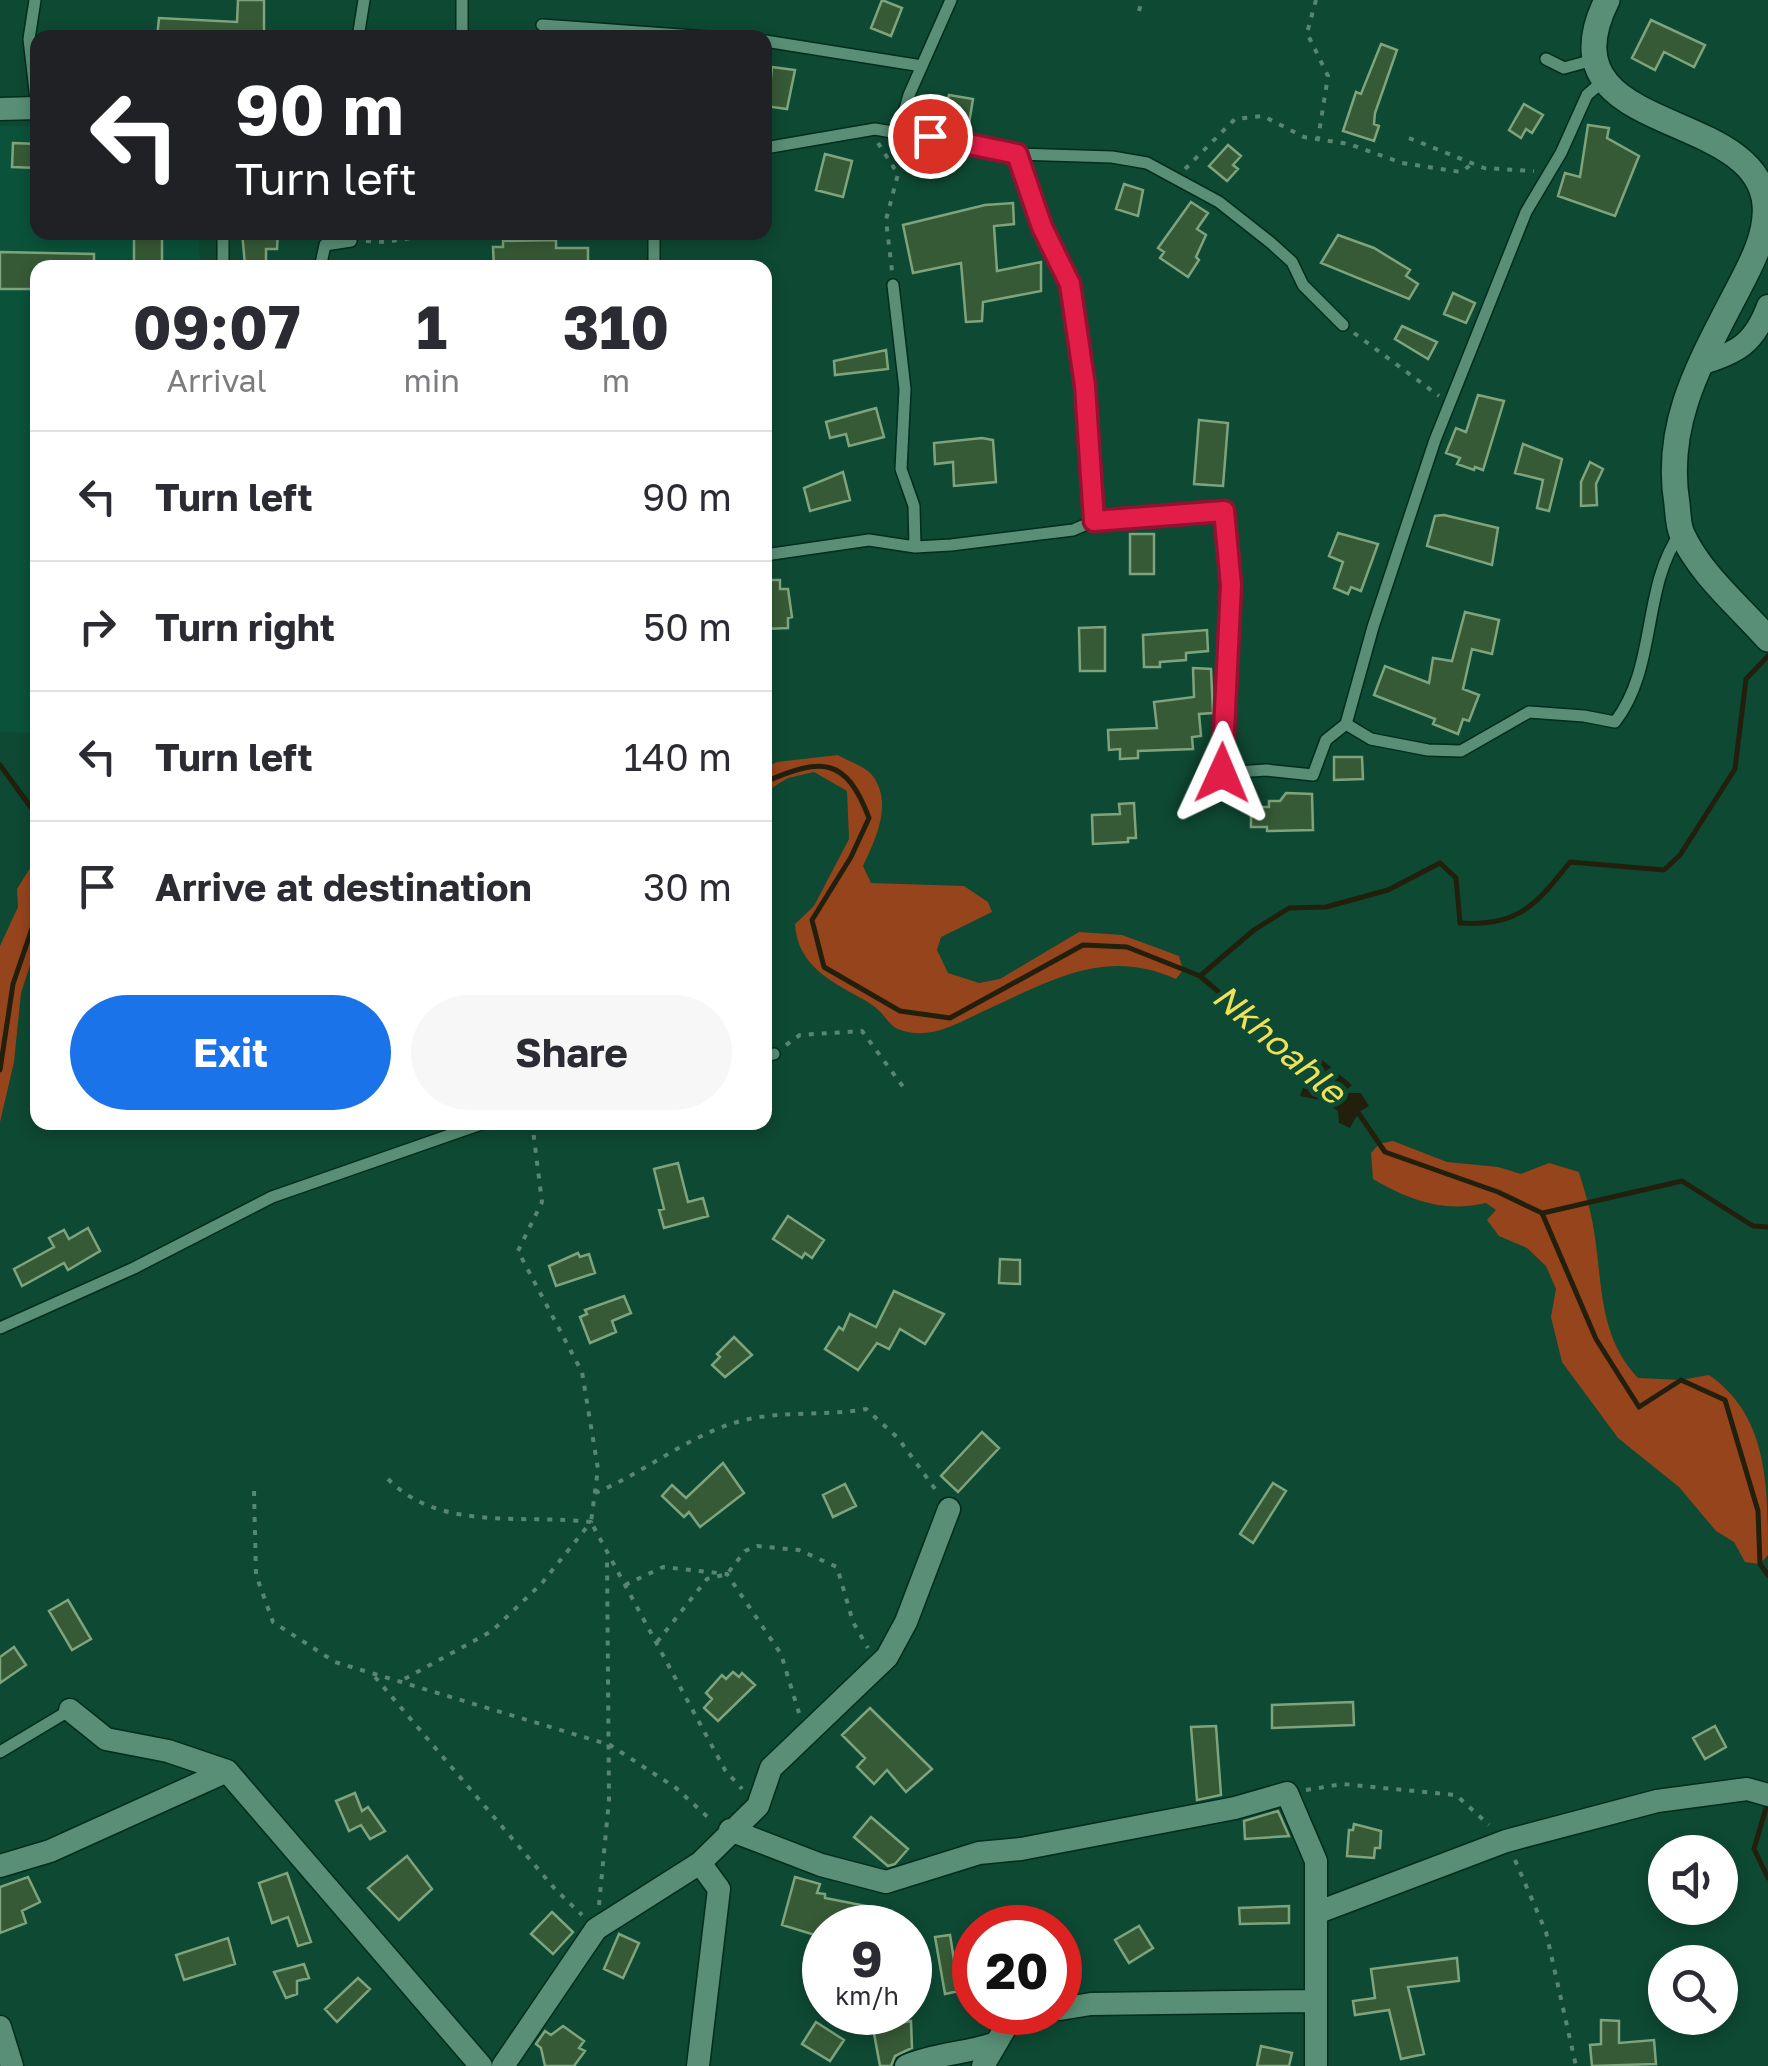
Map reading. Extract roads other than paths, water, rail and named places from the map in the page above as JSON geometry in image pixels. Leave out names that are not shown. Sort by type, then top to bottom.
[{"type":"street","points":[[1606,0],[1598,16],[1600,70],[1642,112],[1713,142],[1745,164],[1757,179],[1765,204],[1762,234],[1700,364],[1678,426],[1671,468],[1681,532],[1708,574],[1768,639]]},
{"type":"street","points":[[0,109],[30,108]]},
{"type":"street","points":[[1700,364],[1736,354],[1762,322],[1768,306]]},
{"type":"street","points":[[503,2066],[596,1928],[700,1863],[758,1806],[770,1768],[884,1660],[906,1622],[949,1510]]},
{"type":"street","points":[[70,1710],[106,1739],[168,1751],[226,1772],[481,2066]]},
{"type":"street","points":[[0,1866],[50,1852],[226,1772]]},
{"type":"street","points":[[1316,1913],[1506,1841],[1544,1831],[1710,1792],[1747,1789],[1768,1795]]},
{"type":"street","points":[[730,1830],[821,1866],[886,1882],[979,1853],[1021,1849],[1236,1808],[1286,1792],[1316,1860],[1316,2066]]},
{"type":"street","points":[[698,2066],[719,1889],[700,1863]]},
{"type":"street","points":[[1082,2006],[1315,2001]]},
{"type":"street","points":[[0,2026],[12,2066]]},
{"type":"street","points":[[983,2066],[1001,2035]]},
{"type":"street","points":[[906,2066],[933,2054],[973,2052],[996,2043]]},
{"type":"lane","points":[[31,30],[35,0]]},
{"type":"lane","points":[[359,30],[364,0]]},
{"type":"lane","points":[[462,0],[462,30]]},
{"type":"lane","points":[[898,130],[951,0]]},
{"type":"lane","points":[[542,25],[611,30]]},
{"type":"lane","points":[[772,42],[922,66]]},
{"type":"lane","points":[[772,554],[869,540],[915,547],[1073,530],[1094,521],[1224,511],[1231,585],[1222,773],[1266,770],[1314,776],[1326,740],[1346,724],[1379,610],[1449,406],[1526,212],[1600,70],[1564,68],[1546,60]]},
{"type":"lane","points":[[772,147],[876,129],[1017,154],[1148,162],[1219,202],[1271,243],[1292,262],[1303,285],[1343,324]]},
{"type":"lane","points":[[1017,154],[1042,227],[1070,284],[1085,386],[1094,521]]},
{"type":"lane","points":[[322,260],[325,245],[351,240]]},
{"type":"lane","points":[[893,285],[905,389],[901,469],[914,506],[915,547]]},
{"type":"lane","points":[[1346,724],[1371,739],[1428,750],[1461,750],[1529,712],[1615,722],[1630,702],[1649,642],[1665,555],[1681,532]]},
{"type":"lane","points":[[0,1328],[134,1268],[272,1197],[464,1130]]},
{"type":"lane","points":[[0,1752],[70,1710]]},
{"type":"waterway","points":[[1200,976],[1254,930],[1289,908],[1326,907],[1388,890],[1440,863],[1456,878],[1460,923],[1497,921],[1524,910],[1570,862],[1664,870],[1680,855],[1735,769],[1746,679],[1768,656]]},
{"type":"waterway","points":[[0,765],[30,806]]},
{"type":"waterway","name":"Nkhoahle","points":[[772,779],[817,766],[830,768],[841,773],[860,798],[869,818],[851,857],[812,920],[824,967],[900,1011],[950,1018],[1083,945],[1127,947],[1200,976],[1315,1074]]},
{"type":"waterway","name":"Nkhoahle","points":[[0,1070],[13,984],[30,934]]},
{"type":"waterway","name":"Nkhoahle","points":[[1357,1111],[1385,1152],[1498,1192],[1542,1213],[1596,1339],[1639,1407],[1681,1380],[1725,1400],[1758,1511],[1760,1564],[1768,1575]]},
{"type":"waterway","points":[[1543,1213],[1682,1181],[1753,1226],[1768,1227]]},
{"type":"waterway","name":"Nkhoahle","points":[[1768,1801],[1754,1849],[1768,1878]]}]
